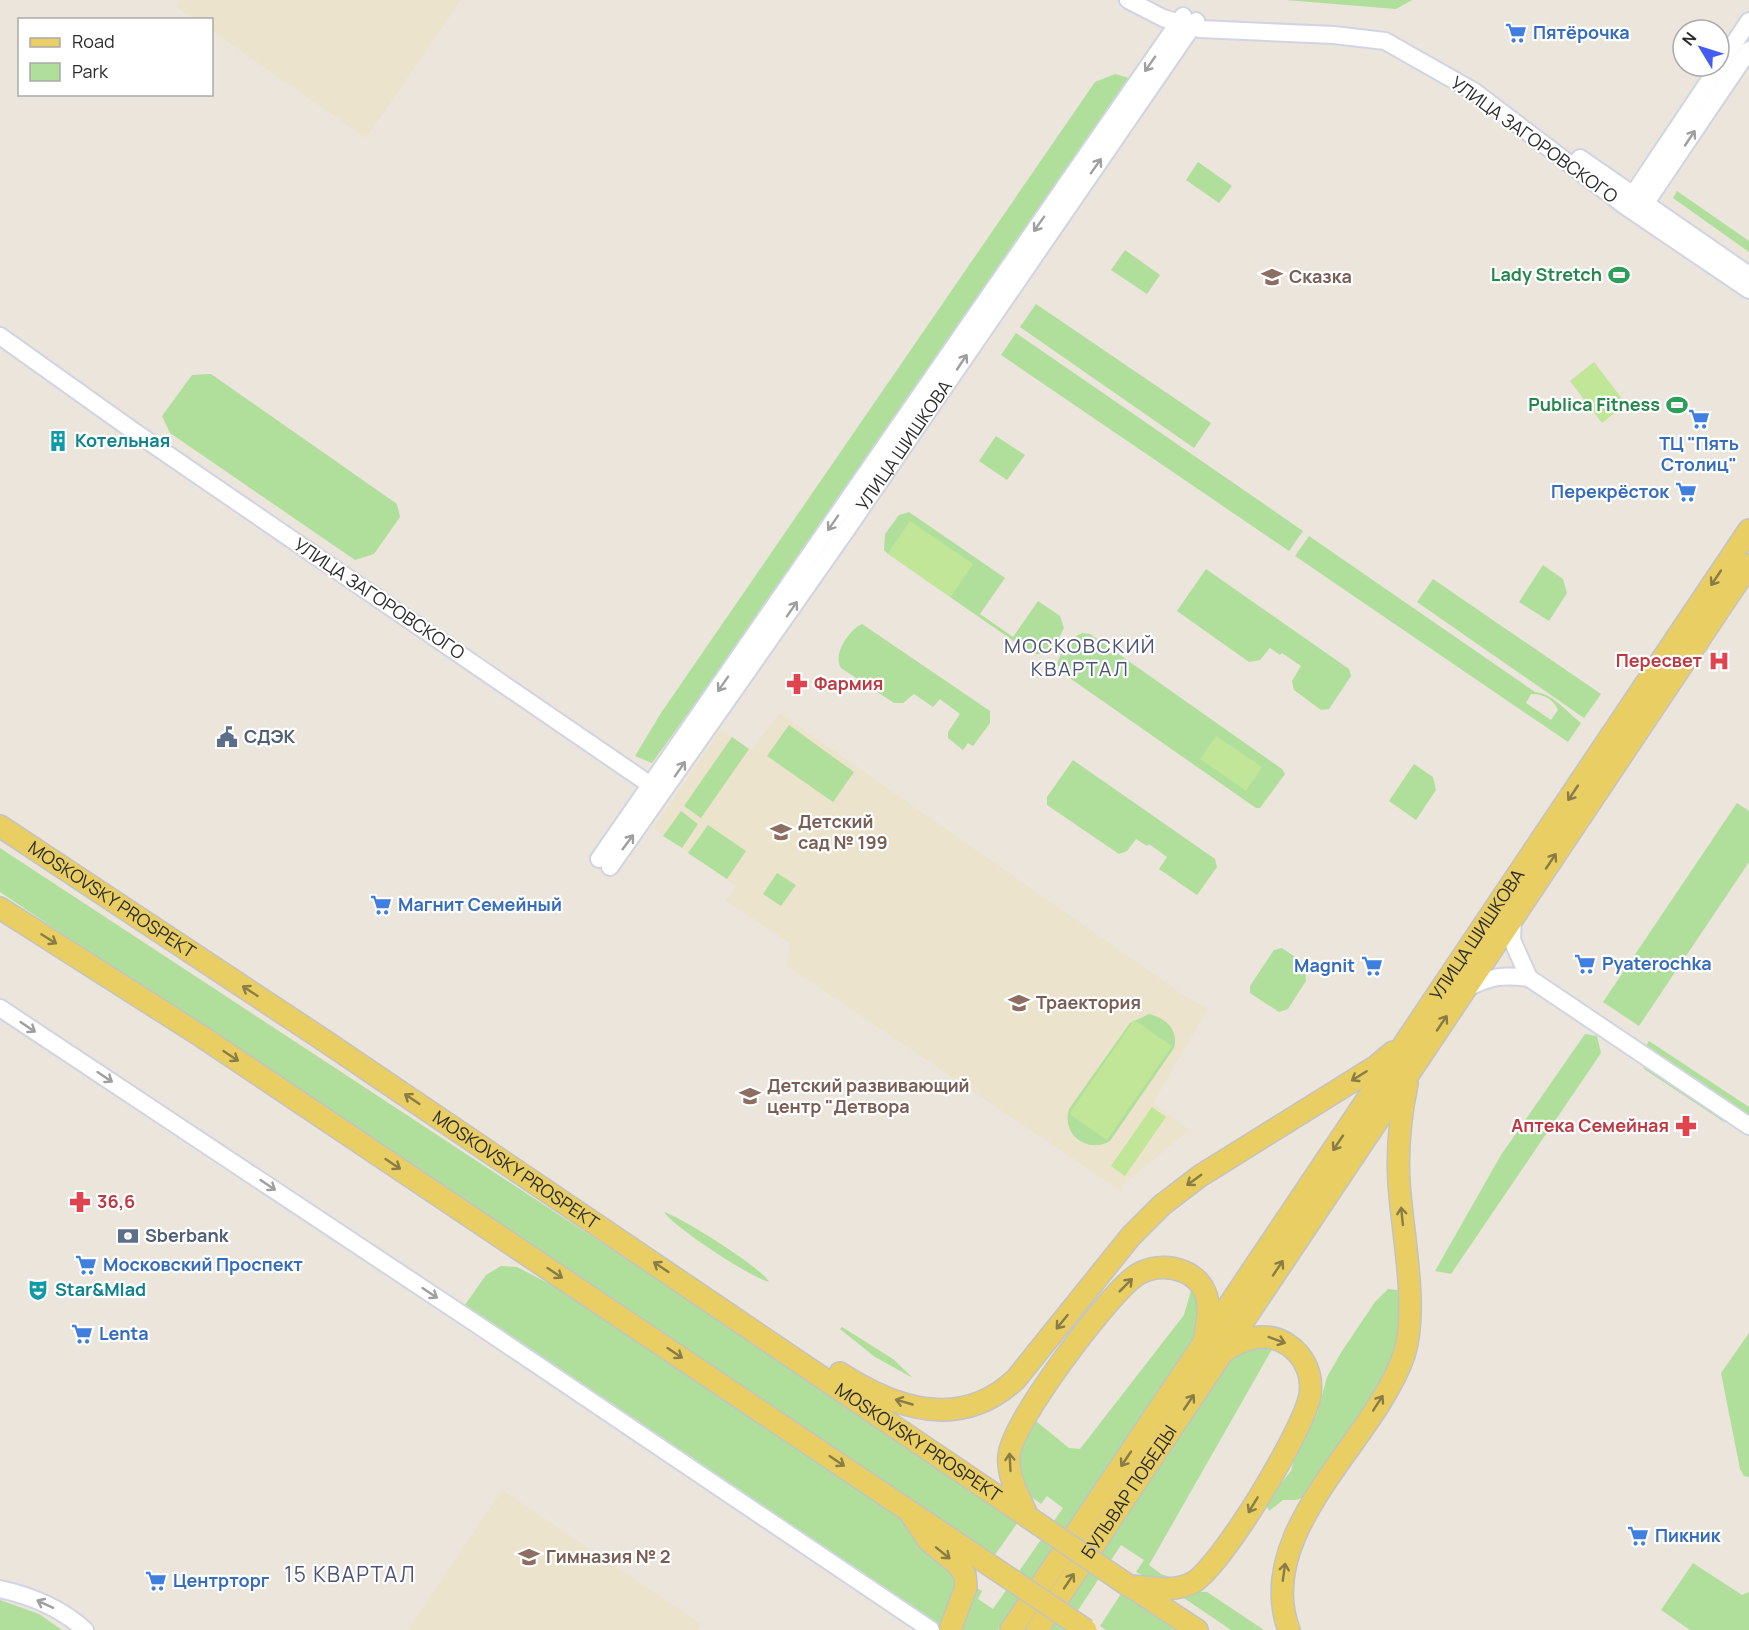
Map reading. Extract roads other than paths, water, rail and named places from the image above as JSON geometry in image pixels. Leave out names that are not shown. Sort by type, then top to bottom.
[{"type":"main road","name":"УЛИЦА ШИШКОВА","points":[[1214,1346],[1406,1042],[1666,672],[1749,530]]},
{"type":"main road","name":"УЛИЦА ШИШКОВА","points":[[1666,672],[1749,566]]},
{"type":"main road","name":"УЛИЦА ШИШКОВА","points":[[1214,1346],[1409,1072],[1465,989],[1512,918],[1619,742]]},
{"type":"main road","name":"MOSKOVSKY PROSPEKT","points":[[0,826],[271,1005],[1028,1517]]},
{"type":"main road","points":[[0,908],[201,1036],[1086,1630]]},
{"type":"main road","points":[[709,1300],[773,1329],[861,1386],[884,1396],[932,1410],[953,1411],[971,1408],[1003,1392],[1016,1379],[1131,1236],[1162,1205],[1200,1176],[1375,1067],[1406,1042]]},
{"type":"main road","points":[[1289,1630],[1282,1600],[1282,1572],[1294,1539],[1328,1480],[1393,1380],[1405,1353],[1408,1292],[1398,1148],[1400,1115],[1409,1072]]},
{"type":"main road","points":[[1129,1586],[1171,1589],[1194,1583],[1204,1575],[1232,1539],[1300,1425],[1310,1395],[1310,1379],[1306,1363],[1288,1344],[1265,1336],[1214,1346],[1206,1293],[1198,1281],[1183,1271],[1167,1267],[1135,1276],[1120,1290],[1069,1354],[1024,1415],[1014,1435],[1009,1454],[1009,1468],[1028,1517],[1129,1586],[1197,1630]]},
{"type":"main road","name":"БУЛЬВАР ПОБЕДЫ","points":[[1011,1630],[1078,1530],[1214,1346]]},
{"type":"main road","name":"БУЛЬВАР ПОБЕДЫ","points":[[1037,1630],[1214,1346]]},
{"type":"main road","points":[[907,1508],[928,1541],[958,1565],[964,1575],[966,1587],[950,1630]]},
{"type":"street","name":"УЛИЦА ЗАГОРОВСКОГО","points":[[1128,0],[1187,22],[1335,24],[1390,33],[1481,86],[1749,290]]},
{"type":"street","name":"УЛИЦА ЗАГОРОВСКОГО","points":[[1152,0],[1187,22]]},
{"type":"street","points":[[1731,48],[1749,21]]},
{"type":"street","name":"УЛИЦА ШИШКОВА","points":[[1187,22],[845,532],[605,863],[652,786],[1187,22]]},
{"type":"street","points":[[1635,205],[1749,50]]},
{"type":"street","points":[[1635,205],[1712,78]]},
{"type":"street","name":"УЛИЦА ЗАГОРОВСКОГО","points":[[1635,205],[1749,275]]},
{"type":"street","name":"УЛИЦА ЗАГОРОВСКОГО","points":[[0,336],[106,412],[652,786]]},
{"type":"street","points":[[1512,918],[1512,940],[1529,978]]},
{"type":"street","points":[[1465,989],[1485,978],[1505,974],[1529,978],[1749,1126]]},
{"type":"street","points":[[0,1008],[460,1312],[931,1630]]},
{"type":"street","points":[[0,1589],[20,1593],[49,1605],[85,1630]]},
{"type":"place","name":"Пятёрочка","points":[[1516,33]]},
{"type":"place","name":"Lady Stretch","points":[[1619,275]]},
{"type":"place","name":"Сказка","points":[[1272,277]]},
{"type":"place","name":"Publica Fitness","points":[[1677,405]]},
{"type":"place","name":"ТЦ \"Пять Столиц\"","points":[[1699,419]]},
{"type":"place","name":"Котельная","points":[[58,441]]},
{"type":"place","name":"Перекрёсток","points":[[1686,492]]},
{"type":"place","name":"Пересвет","points":[[1719,661]]},
{"type":"place","name":"Фармия","points":[[797,684]]},
{"type":"place","name":"СДЭК","points":[[227,737]]},
{"type":"place","name":"Детский сад № 199","points":[[781,832]]},
{"type":"place","name":"Магнит Семейный","points":[[381,905]]},
{"type":"place","name":"Pyaterochka","points":[[1585,964]]},
{"type":"place","name":"Magnit","points":[[1372,966]]},
{"type":"place","name":"Траектория","points":[[1019,1003]]},
{"type":"place","name":"Детский развивающий центр \"Детвора","points":[[750,1096]]},
{"type":"place","name":"Аптека Семейная","points":[[1686,1126]]},
{"type":"place","name":"36,6","points":[[80,1202]]},
{"type":"place","name":"Sberbank","points":[[128,1236]]},
{"type":"place","name":"Московский Проспект","points":[[86,1265]]},
{"type":"place","name":"Star&Mlad","points":[[38,1290]]},
{"type":"place","name":"Lenta","points":[[82,1334]]},
{"type":"place","name":"Пикник","points":[[1638,1536]]},
{"type":"place","name":"Гимназия № 2","points":[[529,1557]]},
{"type":"place","name":"Центрторг","points":[[156,1581]]},
{"type":"district","name":"МОСКОВСКИЙ КВАРТАЛ","points":[[1080,658]]},
{"type":"district","name":"15 КВАРТАЛ","points":[[350,1575]]}]
